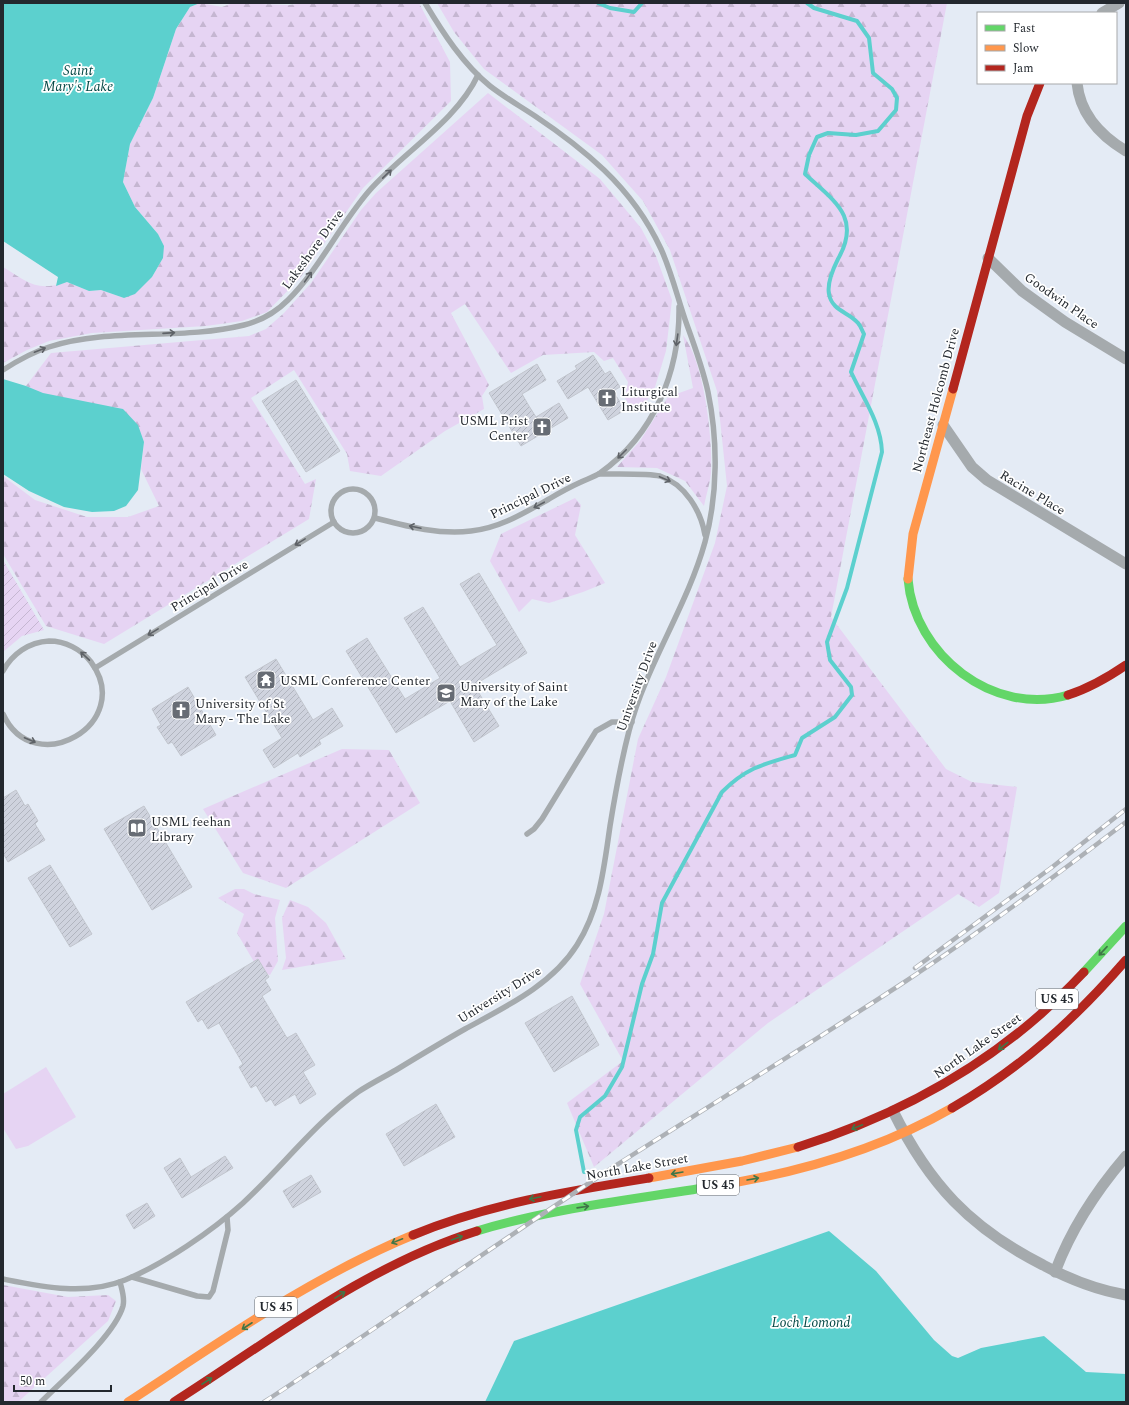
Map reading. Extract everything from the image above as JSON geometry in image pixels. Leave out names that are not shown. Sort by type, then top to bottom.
[{"type":"main road","name":"Northeast Holcomb Drive","points":[[1040,84],[1027,116],[913,534],[908,561],[910,597],[918,622],[929,640],[943,658],[960,672],[986,689],[998,694],[1026,699],[1057,698],[1080,692],[1105,681],[1126,665]]},
{"type":"main road","name":"North Lake Street","points":[[128,1402],[322,1279],[373,1251],[433,1226],[486,1210],[538,1197],[742,1161],[784,1151],[838,1134],[893,1111],[950,1083],[1014,1037],[1065,992],[1126,926]]},
{"type":"main road","name":"US 45","points":[[174,1402],[352,1287],[391,1266],[458,1237],[515,1221],[575,1208],[791,1171],[847,1155],[904,1134],[948,1112],[1008,1073],[1082,1009],[1126,960]]},
{"type":"street","points":[[1104,12],[1119,3]]},
{"type":"street","points":[[1078,84],[1078,94],[1083,107],[1098,130],[1110,141],[1126,151]]},
{"type":"street","name":"Goodwin Place","points":[[988,258],[1022,291],[1065,322],[1126,359]]},
{"type":"street","name":"Racine Place","points":[[943,425],[972,467],[987,480],[1126,564]]},
{"type":"street","points":[[893,1111],[916,1156],[951,1199],[978,1225],[1011,1249],[1055,1272],[1076,1281],[1126,1295]]},
{"type":"street","points":[[1055,1272],[1065,1245],[1087,1208],[1112,1172],[1126,1156]]},
{"type":"lane","points":[[425,3],[447,39],[478,75]]},
{"type":"lane","name":"University Drive","points":[[3,1279],[34,1285],[76,1290],[104,1287],[132,1277],[198,1239],[243,1203],[329,1116],[358,1092],[539,985],[564,962],[577,945],[596,906],[605,865],[611,822],[632,722],[658,654],[688,588],[705,541],[714,492],[715,474],[712,418],[703,370],[662,250],[645,220],[617,184],[577,147],[535,116],[493,89],[478,75]]},
{"type":"lane","name":"Lakeshore Drive","points":[[4,369],[30,354],[50,346],[91,338],[207,331],[244,325],[269,315],[287,301],[305,281],[356,206],[370,190],[453,110],[478,75]]},
{"type":"lane","name":"Principal Drive","points":[[375,518],[417,528],[455,532],[472,531],[499,525],[598,474],[619,457],[636,440],[658,406],[669,379],[674,356],[679,320],[679,301]]},
{"type":"lane","points":[[598,474],[660,476],[670,481],[687,495],[700,514],[705,541]]},
{"type":"lane","points":[[351,489],[365,492],[371,497],[376,510],[375,518],[366,530],[359,533],[345,532],[334,522],[331,508],[333,501],[342,492],[351,489]]},
{"type":"lane","name":"Principal Drive","points":[[95,668],[334,522]]},
{"type":"lane","points":[[3,671],[14,656],[23,648],[36,643],[49,641],[63,643],[76,648],[87,656],[95,668],[100,680],[102,693],[100,707],[91,724],[76,738],[57,744],[37,743],[25,738],[4,721],[3,714]]},
{"type":"lane","points":[[527,834],[534,829],[542,819],[596,730],[612,722],[632,722]]},
{"type":"lane","points":[[132,1277],[197,1296],[209,1297],[213,1291],[228,1230],[227,1217]]},
{"type":"lane","points":[[41,1402],[112,1330],[123,1307],[124,1299],[120,1282]]},
{"type":"green space","points":[[200,3],[222,7],[233,3],[289,5],[305,3],[419,3],[450,62],[451,101],[363,188],[300,278],[267,312],[242,321],[206,326],[92,333],[49,341],[27,350],[3,363],[3,267],[20,278],[40,286],[56,285],[67,282],[89,291],[101,290],[124,298],[152,277],[163,258],[158,234],[135,207],[123,182],[130,144],[153,98],[176,29],[190,7]]},
{"type":"green space","points":[[437,3],[947,3],[831,617],[946,769],[972,782],[1017,787],[999,893],[979,907],[958,894],[768,1023],[594,1167],[567,1103],[623,1061],[580,984],[604,914],[638,739],[666,677],[715,543],[727,486],[717,391],[670,250],[643,201],[602,155],[484,69],[454,32]]},
{"type":"green space","points":[[488,93],[600,179],[641,228],[656,256],[672,300],[666,351],[655,387],[645,404],[631,408],[625,398],[628,382],[613,358],[604,361],[594,352],[543,355],[511,373],[465,304],[451,313],[489,385],[482,396],[484,409],[445,431],[381,476],[350,471],[347,454],[294,370],[251,398],[305,484],[316,479],[309,519],[104,644],[46,626],[3,554],[3,476],[35,500],[87,517],[128,517],[159,506],[141,469],[144,442],[26,386],[51,353],[249,336],[266,329],[284,313],[311,283],[361,210],[376,193]]},
{"type":"green space","points":[[683,335],[697,363],[702,381],[709,421],[711,473],[704,506],[685,481],[657,468],[617,467],[640,441],[668,397],[693,388]]},
{"type":"green space","points":[[575,498],[581,505],[575,535],[605,583],[549,603],[532,599],[519,612],[490,561],[501,534]]},
{"type":"green space","points":[[3,560],[44,630],[22,636],[3,652]]},
{"type":"green space","points":[[342,749],[389,750],[420,803],[286,888],[243,873],[203,809]]},
{"type":"green space","points":[[235,889],[244,889],[254,894],[280,900],[275,918],[278,961],[270,975],[260,972],[237,933],[244,914],[218,898]]},
{"type":"green space","points":[[290,900],[308,907],[326,923],[346,959],[282,970],[286,958],[282,918]]},
{"type":"green space","points":[[46,1067],[76,1117],[28,1146],[16,1149],[3,1128],[3,1094]]},
{"type":"green space","points":[[3,1285],[68,1297],[108,1295],[116,1301],[108,1321],[18,1402],[3,1402]]},
{"type":"water","name":"Saint Mary's Lake","points":[[3,3],[200,3],[190,7],[176,29],[153,98],[130,144],[123,182],[135,207],[158,234],[164,246],[163,258],[152,277],[135,294],[124,298],[101,290],[89,291],[67,282],[56,286],[58,277],[3,241]]},
{"type":"water","points":[[3,379],[43,393],[123,409],[138,425],[144,442],[138,490],[126,506],[114,511],[92,512],[64,507],[29,491],[3,474]]},
{"type":"water","name":"Loch Lomond","points":[[829,1231],[876,1271],[934,1340],[952,1356],[958,1358],[981,1348],[1044,1336],[1086,1372],[1126,1374],[1126,1402],[485,1402],[514,1341]]},
{"type":"building","points":[[593,355],[605,374],[610,371],[620,387],[613,391],[625,410],[608,420],[588,387],[568,399],[557,381],[577,369],[575,366]]},
{"type":"building","points":[[537,364],[546,380],[522,394],[536,417],[559,403],[568,418],[521,446],[489,393]]},
{"type":"building","points":[[296,380],[340,451],[306,472],[262,401]]},
{"type":"building","points":[[479,573],[527,653],[474,685],[499,726],[474,742],[450,701],[396,733],[346,651],[367,638],[405,699],[440,678],[404,618],[423,607],[460,667],[497,645],[460,584]]},
{"type":"building","points":[[276,659],[313,720],[332,708],[343,726],[319,740],[321,744],[300,757],[298,753],[274,768],[263,750],[282,738],[245,677]]},
{"type":"building","points":[[188,687],[216,735],[181,756],[172,742],[168,744],[157,727],[161,725],[152,709]]},
{"type":"building","points":[[16,790],[25,806],[28,804],[38,821],[35,824],[45,840],[8,862],[3,853],[3,798]]},
{"type":"building","points":[[144,806],[192,887],[152,910],[104,829]]},
{"type":"building","points":[[50,865],[92,934],[70,947],[28,878]]},
{"type":"building","points":[[258,959],[269,977],[265,980],[271,990],[262,996],[287,1038],[296,1033],[315,1065],[303,1072],[316,1094],[300,1104],[295,1094],[275,1106],[271,1099],[266,1102],[256,1085],[251,1088],[239,1067],[243,1064],[219,1023],[208,1029],[202,1019],[198,1022],[186,1002]]},
{"type":"building","points":[[572,996],[599,1045],[554,1072],[525,1023]]},
{"type":"building","points":[[436,1104],[455,1137],[404,1166],[386,1134]]},
{"type":"building","points":[[225,1156],[233,1168],[182,1198],[164,1168],[180,1158],[191,1177]]},
{"type":"building","points":[[311,1175],[321,1192],[293,1208],[283,1191]]},
{"type":"building","points":[[147,1203],[155,1216],[134,1229],[126,1215]]},
{"type":"waterway","points":[[598,3],[610,8],[634,12],[642,3]]},
{"type":"waterway","points":[[584,1172],[576,1130],[580,1117],[605,1096],[622,1067],[642,984],[653,954],[662,903],[722,792],[747,772],[764,764],[795,755],[802,738],[835,717],[852,695],[851,687],[830,660],[827,642],[847,588],[882,452],[881,441],[875,421],[851,372],[864,334],[859,324],[854,319],[837,308],[831,300],[829,294],[831,276],[845,244],[847,232],[846,221],[835,202],[805,174],[809,155],[817,137],[828,133],[856,135],[878,131],[896,110],[897,98],[892,89],[873,73],[869,38],[857,21],[814,8],[807,3]]},
{"type":"railway","points":[[915,968],[1051,868],[1126,809]]},
{"type":"railway","points":[[264,1402],[615,1166],[906,981],[1018,903],[1126,822]]},
{"type":"traffic: fast","points":[[908,579],[914,607],[925,632],[942,655],[962,674],[986,688],[1013,697],[1040,699],[1068,695]]},
{"type":"traffic: fast","points":[[1084,972],[1126,926]]},
{"type":"traffic: fast","points":[[477,1231],[537,1216],[598,1204],[721,1185]]},
{"type":"traffic: slow","points":[[908,579],[913,534],[953,389]]},
{"type":"traffic: slow","points":[[721,1185],[751,1180],[811,1166],[840,1157],[897,1136],[952,1108]]},
{"type":"traffic: slow","points":[[649,1178],[742,1161],[798,1147]]},
{"type":"traffic: slow","points":[[128,1402],[302,1290],[338,1270],[413,1235]]},
{"type":"traffic: jam","points":[[953,389],[1027,116],[1040,84]]},
{"type":"traffic: jam","points":[[1068,695],[1098,682],[1126,665]]},
{"type":"traffic: jam","points":[[952,1108],[1001,1076],[1045,1042],[1087,1003],[1126,960]]},
{"type":"traffic: jam","points":[[798,1147],[878,1117],[916,1099],[953,1078],[1022,1030],[1054,1002],[1084,972]]},
{"type":"traffic: jam","points":[[413,1235],[441,1224],[500,1207],[589,1188],[649,1178]]},
{"type":"traffic: jam","points":[[174,1402],[320,1306],[358,1284],[397,1263],[436,1246],[477,1231]]},
{"type":"place","name":"Liturgical Institute","points":[[607,398]]},
{"type":"place","name":"USML Prist Center","points":[[542,427]]},
{"type":"place","name":"USML Conference Center","points":[[266,680]]},
{"type":"place","name":"University of Saint Mary of the Lake","points":[[446,693]]},
{"type":"place","name":"University of St Mary - The Lake","points":[[181,710]]},
{"type":"place","name":"USML feehan Library","points":[[137,828]]}]
